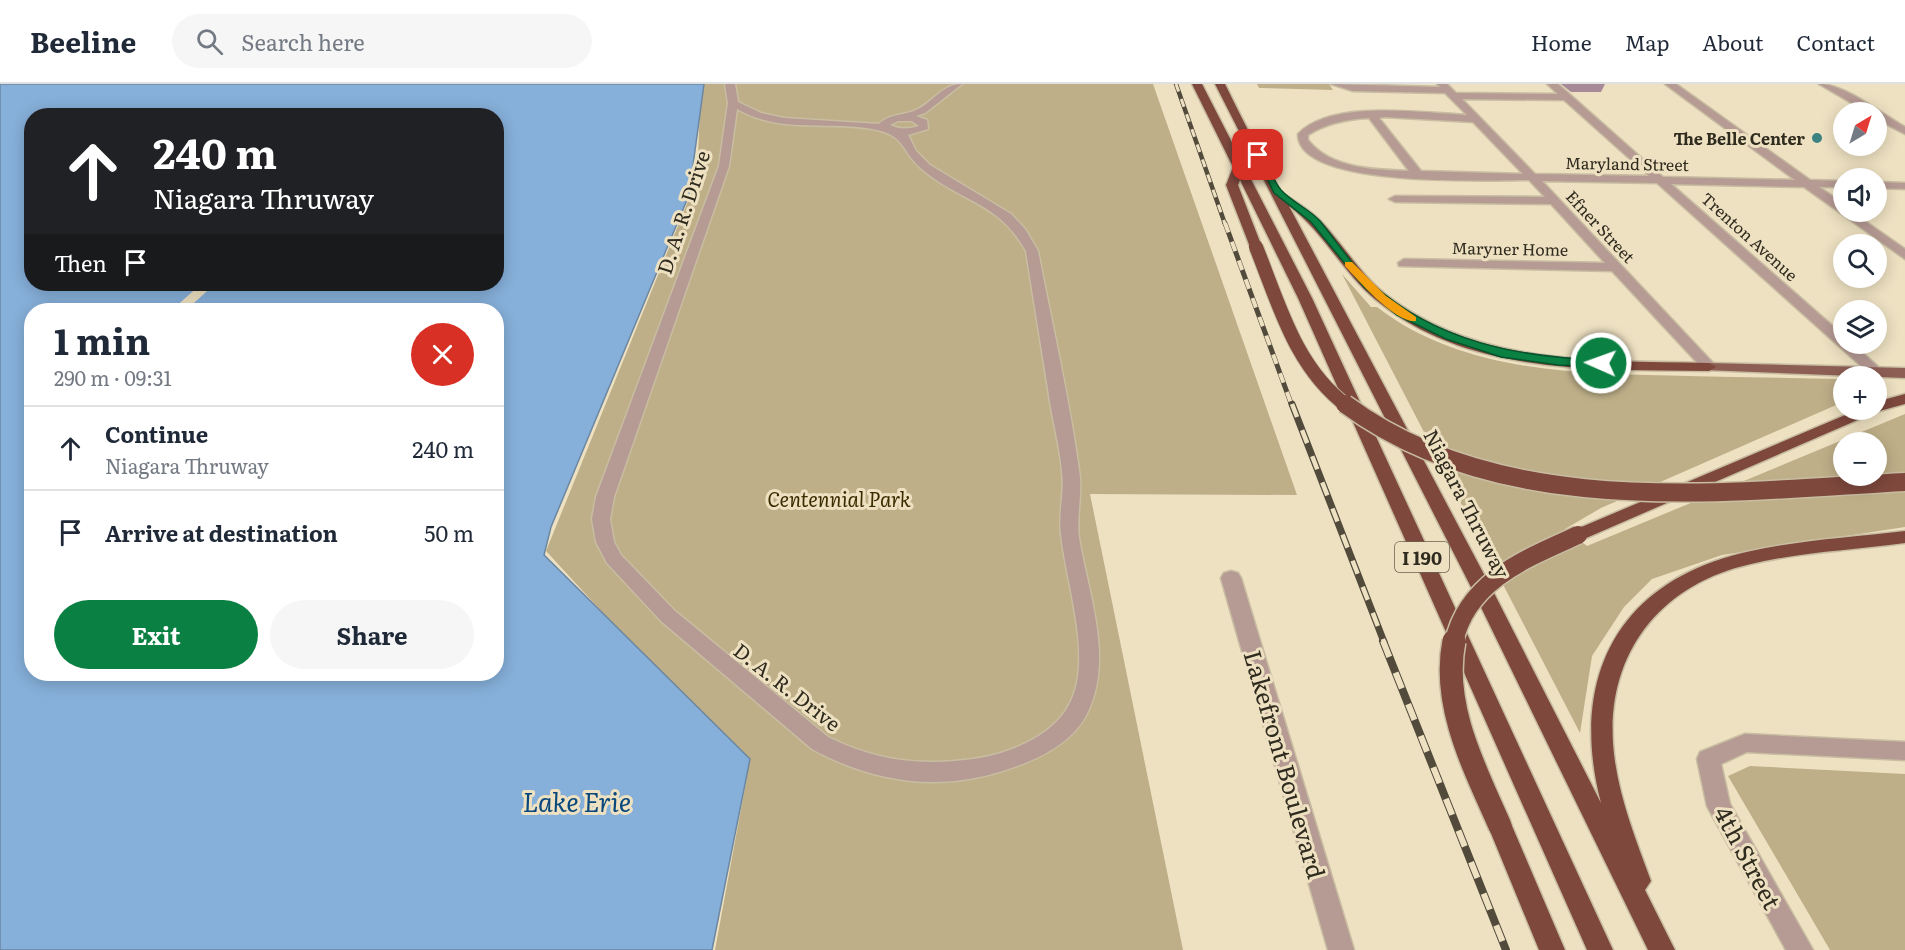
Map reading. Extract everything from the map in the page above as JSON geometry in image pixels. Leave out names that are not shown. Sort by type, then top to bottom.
[{"type":"highway","name":"I 190","points":[[1197,84],[1310,309],[1600,950]]},
{"type":"highway","name":"Niagara Thruway","points":[[1220,84],[1485,596],[1661,947]]},
{"type":"highway","points":[[1239,166],[1232,185],[1256,247],[1312,373],[1351,409],[1382,429],[1436,454],[1520,480],[1622,493],[1905,482]]},
{"type":"highway","points":[[1277,191],[1314,220],[1355,272],[1382,298],[1400,312],[1446,335],[1480,348],[1526,358],[1709,367]]},
{"type":"highway","points":[[1887,404],[1905,399]]},
{"type":"highway","points":[[1552,950],[1454,713],[1449,682],[1456,635],[1463,616],[1488,583],[1524,560],[1846,420]]},
{"type":"highway","points":[[1661,947],[1633,868],[1605,769],[1601,703],[1614,656],[1651,606],[1686,580],[1709,570],[1752,557],[1905,537]]},
{"type":"main road","points":[[1709,367],[1833,371]]},
{"type":"main road","points":[[1887,372],[1905,373]]},
{"type":"street","points":[[730,84],[734,103],[746,111],[777,120],[816,124],[891,125],[912,118],[922,126]]},
{"type":"street","points":[[891,125],[922,111],[957,84]]},
{"type":"street","points":[[1336,84],[1353,87],[1566,97]]},
{"type":"street","name":"Trenton Avenue","points":[[1552,84],[1869,366]]},
{"type":"street","points":[[1670,84],[1833,203]]},
{"type":"street","points":[[1824,84],[1855,102]]},
{"type":"street","name":"Efner Street","points":[[1447,90],[1532,177],[1709,367]]},
{"type":"street","name":"D. A. R. Drive","points":[[734,103],[724,166],[605,496],[602,519],[605,542],[614,559],[668,616],[820,743],[847,757],[880,766],[930,773],[984,768],[1017,758],[1039,747],[1064,728],[1080,705],[1088,682],[1088,651],[1067,516],[1072,471],[1032,251],[1025,235],[1000,209],[935,173],[912,154],[906,140],[891,125]]},
{"type":"street","points":[[922,111],[919,117],[922,126]]},
{"type":"street","points":[[1372,116],[1475,119]]},
{"type":"street","points":[[1372,116],[1414,175]]},
{"type":"street","name":"Maryland Street","points":[[1372,116],[1327,120],[1303,134],[1303,140],[1313,152],[1336,163],[1366,170],[1414,175],[1833,184]]},
{"type":"street","points":[[1887,121],[1905,131]]},
{"type":"street","points":[[906,140],[922,126]]},
{"type":"street","points":[[1887,185],[1905,186]]},
{"type":"street","points":[[1395,199],[1554,201]]},
{"type":"street","points":[[1859,222],[1905,255]]},
{"type":"street","name":"Maryner Home","points":[[1404,263],[1616,267]]},
{"type":"street","name":"Lakefront Boulevard","points":[[1231,578],[1341,950]]},
{"type":"street","name":"4th Street","points":[[1800,950],[1719,806],[1708,759],[1745,743],[1905,751]]},
{"type":"green space","name":"Centennial Park","points":[[701,84],[1153,84],[1297,495],[1090,494],[1183,950],[715,950],[748,771],[546,551],[697,179]]},
{"type":"green space","points":[[1257,84],[1329,84],[1333,90],[1259,88]]},
{"type":"green space","points":[[1342,274],[1371,307],[1377,307],[1411,329],[1447,346],[1486,358],[1526,366],[1608,374],[1833,379],[1833,406],[1601,508],[1565,529],[1587,546],[1833,444],[1833,486],[1887,486],[1887,432],[1862,432],[1905,414],[1905,527],[1722,555],[1652,579],[1624,607],[1592,656],[1580,733]]},
{"type":"green space","points":[[1750,766],[1905,774],[1905,950],[1830,950],[1728,776]]},
{"type":"water","name":"Lake Erie","points":[[0,84],[704,84],[689,195],[551,527],[544,555],[750,759],[712,950],[0,950]]},
{"type":"pier","points":[[193,291],[207,291],[194,303],[180,303]]},
{"type":"railway","points":[[1176,84],[1225,224]]},
{"type":"railway","points":[[1225,223],[1292,406]]},
{"type":"railway","points":[[1292,404],[1384,642]]},
{"type":"railway","points":[[1383,641],[1506,950]]},
{"type":"slow traffic","points":[[1348,264],[1382,298],[1412,319]]},
{"type":"place","name":"The Belle Center","points":[[1817,138]]},
{"type":"route","points":[[1258,155],[1277,191],[1314,220],[1367,285],[1400,312],[1450,337],[1480,348],[1558,362],[1601,363]]}]
